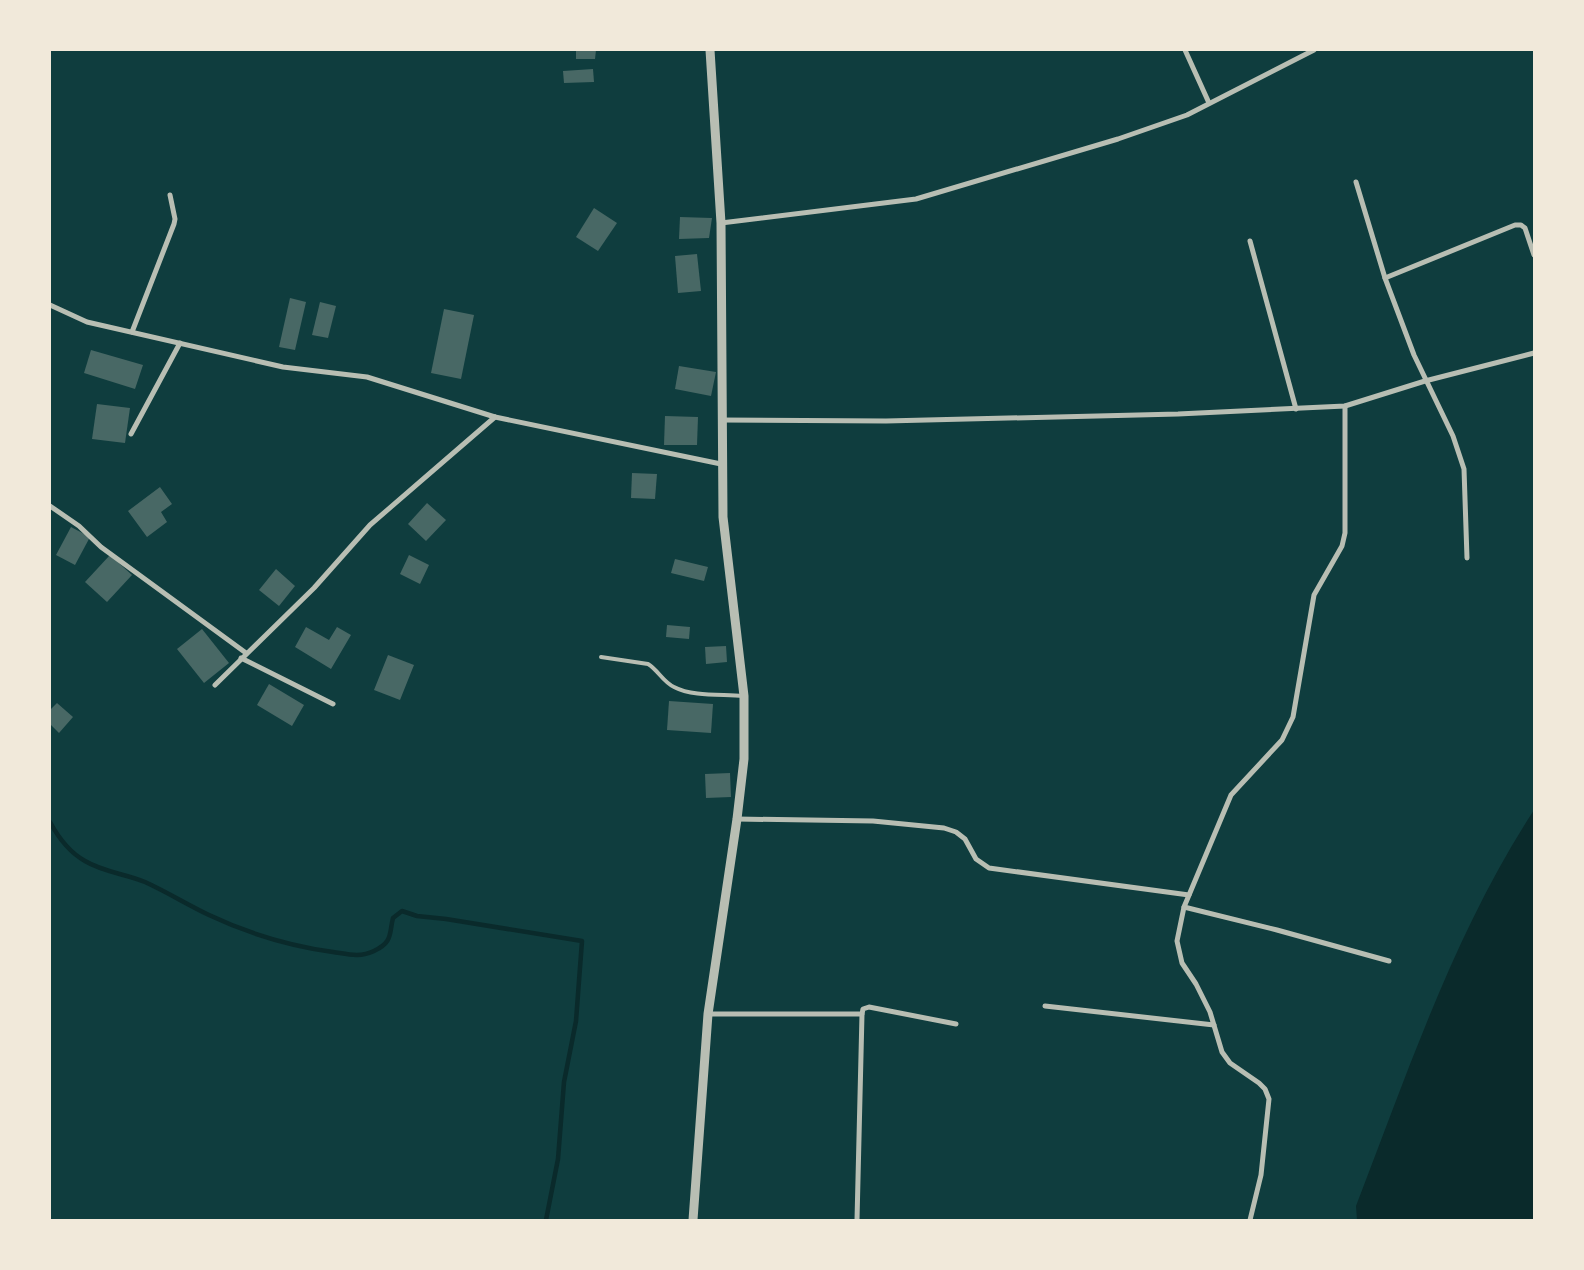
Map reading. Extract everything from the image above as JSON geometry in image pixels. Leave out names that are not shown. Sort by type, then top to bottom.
[{"type":"street","points":[[693,1220],[708,1014],[737,819],[744,758],[744,696],[723,517],[721,464],[723,346],[721,223],[710,50]]},
{"type":"street","points":[[1185,50],[1210,103]]},
{"type":"street","points":[[721,223],[916,199],[1118,139],[1187,115],[1314,50]]},
{"type":"street","points":[[1356,182],[1385,278],[1425,381],[1452,436],[1464,469],[1467,558]]},
{"type":"street","points":[[132,332],[174,224],[175,219],[170,194]]},
{"type":"street","points":[[1385,278],[1514,225],[1521,225],[1525,228],[1534,255]]},
{"type":"street","points":[[1250,242],[1296,409]]},
{"type":"street","points":[[50,305],[87,322],[283,367],[367,377],[495,417],[721,464]]},
{"type":"street","points":[[131,434],[180,342]]},
{"type":"street","points":[[721,420],[886,420],[1296,409],[1345,406],[1425,381],[1534,353]]},
{"type":"street","points":[[1250,1220],[1261,1175],[1269,1099],[1265,1089],[1259,1083],[1230,1063],[1222,1052],[1214,1025],[1196,984],[1182,963],[1177,941],[1184,907],[1231,795],[1282,740],[1293,717],[1314,595],[1342,546],[1345,533],[1345,406]]},
{"type":"street","points":[[215,685],[314,588],[370,525],[495,417]]},
{"type":"street","points":[[50,506],[78,526],[101,547],[246,653]]},
{"type":"street","points":[[241,658],[333,704]]},
{"type":"street","points":[[737,819],[873,821],[944,828],[956,832],[965,839],[976,859],[989,868],[1189,895]]},
{"type":"street","points":[[1184,907],[1389,961]]},
{"type":"street","points":[[1045,1006],[1214,1025]]},
{"type":"street","points":[[857,1220],[863,1009],[869,1007],[956,1024]]},
{"type":"street","points":[[708,1014],[862,1014]]},
{"type":"lane","points":[[602,657],[648,664],[654,668],[663,680],[681,690],[744,696]]},
{"type":"water","points":[[1534,810],[1534,1220],[1357,1220],[1356,1206],[1435,1003],[1480,904]]},
{"type":"building","points":[[576,50],[596,50],[595,59],[576,59]]},
{"type":"building","points":[[593,69],[594,82],[564,83],[563,71]]},
{"type":"building","points":[[594,208],[617,223],[598,251],[576,237]]},
{"type":"building","points":[[680,217],[712,218],[709,238],[679,239]]},
{"type":"building","points":[[697,254],[701,291],[678,293],[675,256]]},
{"type":"building","points":[[290,298],[306,302],[295,350],[279,347]]},
{"type":"building","points":[[320,302],[336,306],[328,338],[312,335]]},
{"type":"building","points":[[444,309],[474,315],[461,379],[431,373]]},
{"type":"building","points":[[91,350],[143,365],[135,389],[84,373]]},
{"type":"building","points":[[679,366],[716,372],[711,396],[675,389]]},
{"type":"building","points":[[97,404],[130,408],[125,443],[92,439]]},
{"type":"building","points":[[665,416],[698,417],[697,445],[664,445]]},
{"type":"building","points":[[632,473],[657,474],[655,499],[631,498]]},
{"type":"building","points":[[160,487],[172,504],[161,512],[167,522],[147,537],[128,511]]},
{"type":"building","points":[[427,503],[446,520],[426,541],[408,524]]},
{"type":"building","points":[[71,527],[90,537],[75,565],[56,555]]},
{"type":"building","points":[[110,555],[132,575],[107,602],[85,582]]},
{"type":"building","points":[[409,555],[429,565],[420,584],[400,574]]},
{"type":"building","points":[[675,559],[708,567],[704,581],[671,573]]},
{"type":"building","points":[[276,569],[295,586],[279,606],[259,590]]},
{"type":"building","points":[[667,625],[690,627],[689,639],[666,637]]},
{"type":"building","points":[[306,627],[329,640],[337,627],[351,635],[331,669],[295,647]]},
{"type":"building","points":[[202,629],[229,663],[204,683],[177,649]]},
{"type":"building","points":[[726,646],[727,662],[706,664],[705,647]]},
{"type":"building","points":[[388,655],[414,665],[400,700],[374,690]]},
{"type":"building","points":[[269,684],[304,705],[292,726],[257,705]]},
{"type":"building","points":[[669,701],[713,704],[711,733],[667,730]]},
{"type":"building","points":[[57,703],[73,717],[59,733],[50,724],[50,710]]},
{"type":"building","points":[[730,773],[731,797],[706,798],[705,774]]},
{"type":"waterway","points":[[50,822],[60,839],[69,849],[92,865],[145,882],[209,915],[239,928],[301,946],[348,954],[359,955],[369,953],[380,948],[387,941],[393,918],[402,911],[417,916],[582,941],[576,1021],[564,1082],[558,1159],[546,1220]]}]
